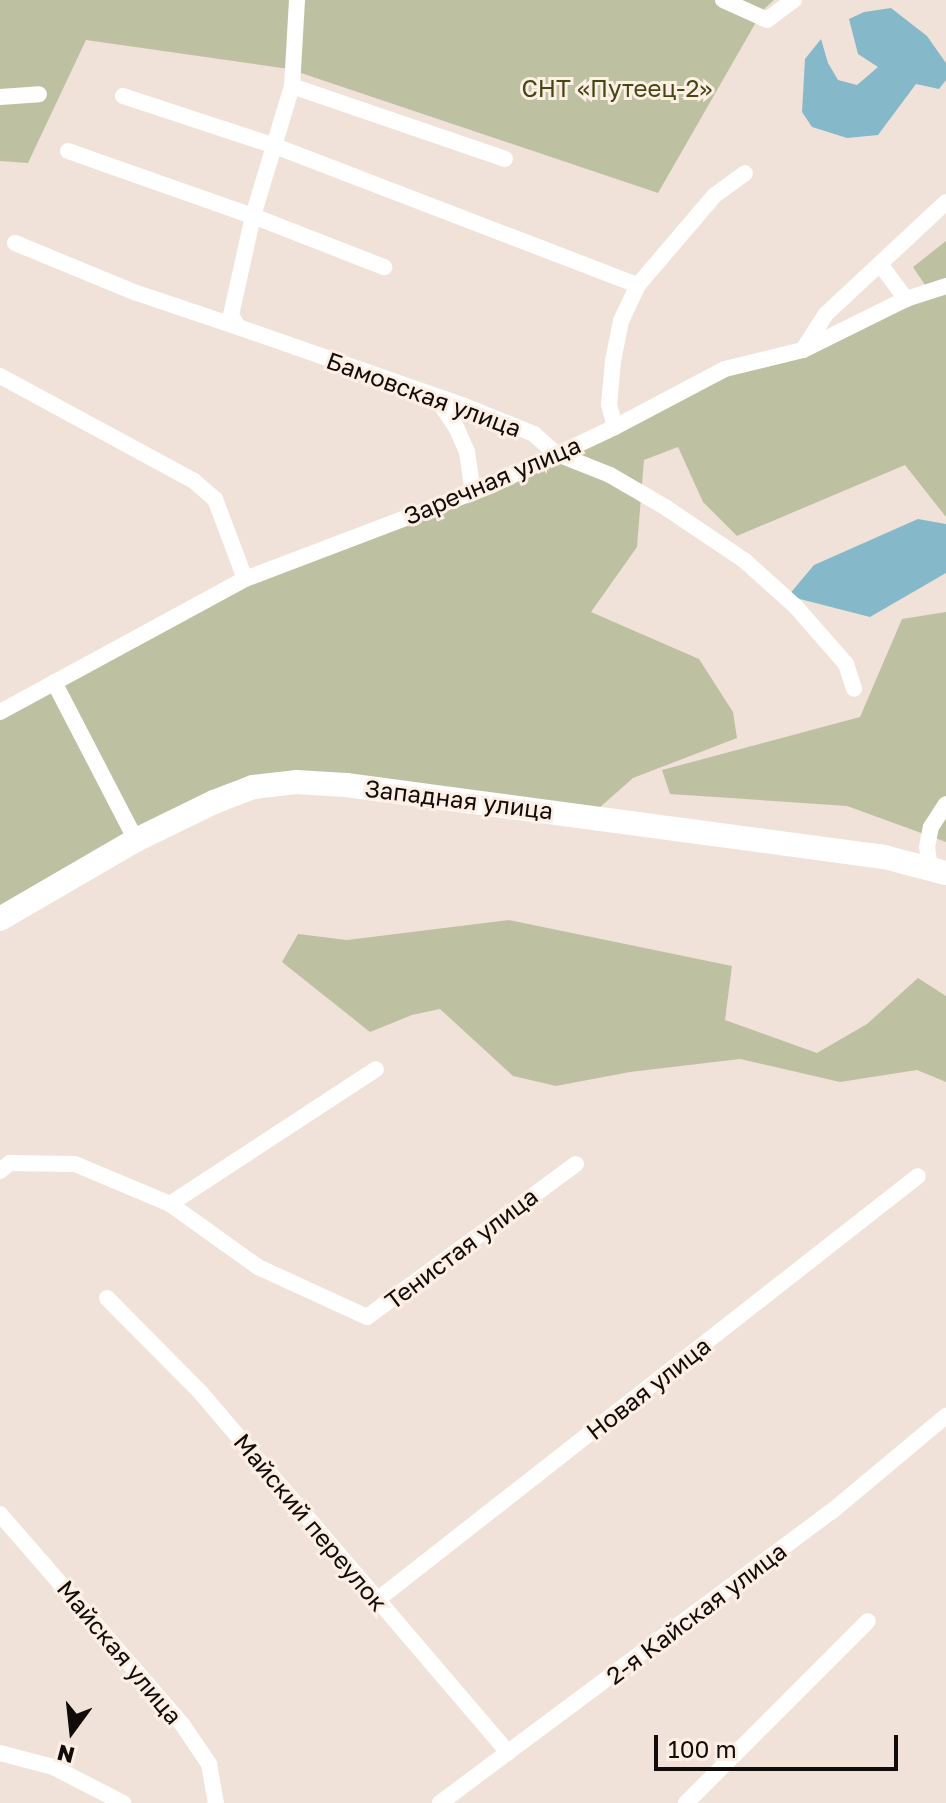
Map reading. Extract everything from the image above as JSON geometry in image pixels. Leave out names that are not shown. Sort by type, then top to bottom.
[{"type":"main road","name":"Западная улица","points":[[0,919],[136,840],[214,802],[253,787],[296,782],[346,785],[590,816],[884,857],[938,870]]},
{"type":"street","points":[[238,327],[231,315],[253,216],[292,86],[297,0]]},
{"type":"street","points":[[723,0],[767,20],[794,0]]},
{"type":"street","points":[[292,86],[505,159]]},
{"type":"street","points":[[0,97],[39,94]]},
{"type":"street","points":[[123,96],[275,146],[638,285]]},
{"type":"street","points":[[68,151],[253,216],[384,267]]},
{"type":"street","points":[[615,427],[609,405],[613,361],[621,321],[638,285],[715,195],[745,173]]},
{"type":"street","points":[[803,350],[826,314],[946,202]]},
{"type":"street","name":"Бамовская улица","points":[[15,243],[134,292],[435,396],[534,434],[555,453],[624,483],[745,561],[826,638],[846,664],[854,689]]},
{"type":"street","points":[[880,264],[906,299]]},
{"type":"street","name":"Заречная улица","points":[[0,712],[245,579],[473,493],[615,427],[725,369],[803,350],[906,299],[946,286]]},
{"type":"street","points":[[0,376],[194,481],[215,499],[245,579]]},
{"type":"street","points":[[435,396],[456,427],[467,452],[473,493]]},
{"type":"street","points":[[54,682],[136,840]]},
{"type":"street","points":[[938,870],[927,847],[931,827],[946,804]]},
{"type":"street","points":[[170,1204],[376,1069]]},
{"type":"street","name":"Тенистая улица","points":[[0,1171],[10,1163],[75,1164],[170,1204],[258,1267],[367,1317],[576,1164]]},
{"type":"street","name":"Новая улица","points":[[377,1600],[918,1176]]},
{"type":"street","name":"Майский переулок","points":[[107,1298],[201,1393],[508,1753]]},
{"type":"street","name":"2-я Кайская улица","points":[[440,1803],[831,1512],[946,1416]]},
{"type":"street","name":"Майская улица","points":[[0,1514],[182,1724],[209,1764],[216,1803]]},
{"type":"street","points":[[686,1803],[868,1621]]},
{"type":"street","points":[[0,1753],[53,1767],[123,1803]]},
{"type":"green space","name":"СНТ «Путеец-2»","points":[[0,0],[774,0],[763,10],[658,193],[289,69],[86,40],[28,163],[0,161]]},
{"type":"green space","points":[[946,241],[946,282],[927,288],[913,267]]},
{"type":"green space","points":[[946,286],[946,517],[905,465],[737,536],[703,502],[678,447],[644,460],[637,547],[591,612],[699,659],[733,712],[737,738],[633,778],[590,816],[253,787],[0,919],[0,712],[245,579],[473,493],[725,369],[803,350]]},
{"type":"green space","points":[[946,612],[946,842],[847,806],[670,794],[662,770],[860,717],[902,619]]},
{"type":"green space","points":[[509,920],[732,966],[725,1020],[817,1053],[867,1024],[918,978],[946,996],[946,1082],[917,1070],[840,1082],[740,1059],[630,1072],[556,1086],[513,1076],[440,1009],[412,1015],[370,1032],[282,962],[298,934],[347,940]]},
{"type":"water","points":[[891,8],[927,36],[946,63],[946,80],[939,89],[916,84],[878,135],[847,138],[812,127],[802,112],[805,59],[821,39],[828,63],[838,80],[857,85],[878,67],[858,54],[849,19],[864,12]]},
{"type":"water","points":[[918,519],[946,524],[946,573],[870,617],[788,596],[814,565]]}]
